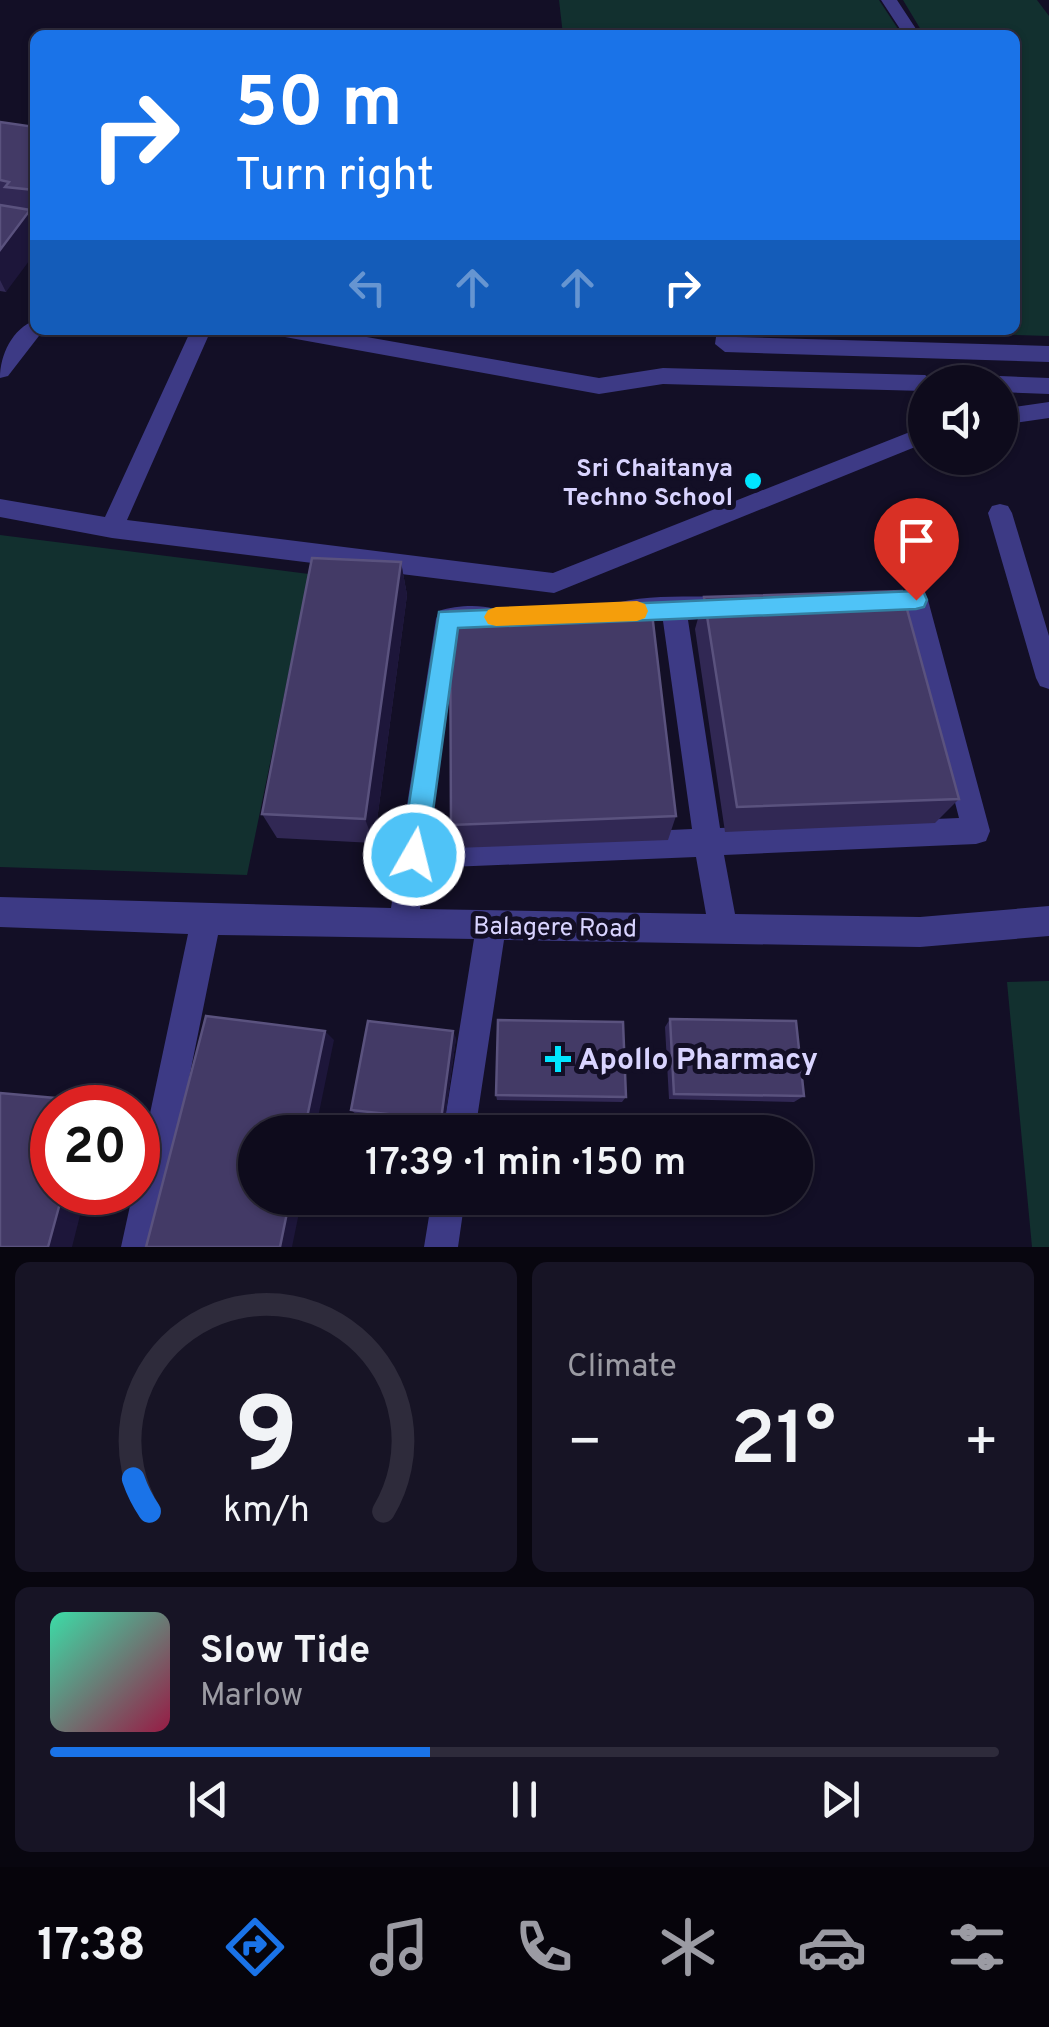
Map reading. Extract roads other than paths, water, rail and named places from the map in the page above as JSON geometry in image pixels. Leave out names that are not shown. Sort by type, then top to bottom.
[{"type":"street","points":[[889,0],[909,30]]},
{"type":"street","points":[[0,370],[30,333]]},
{"type":"street","points":[[112,528],[199,335]]},
{"type":"street","points":[[313,335],[600,386],[663,376],[908,382]]},
{"type":"street","points":[[726,335],[725,344],[1049,354]]},
{"type":"street","points":[[1018,385],[1049,386]]},
{"type":"street","points":[[1018,414],[1049,410]]},
{"type":"street","points":[[0,508],[112,528],[554,583],[908,441]]},
{"type":"street","points":[[1000,513],[1049,678]]},
{"type":"street","points":[[414,855],[976,830],[916,600],[842,603]]},
{"type":"street","points":[[598,612],[767,606]]},
{"type":"street","points":[[674,610],[724,929]]},
{"type":"street","points":[[403,923],[448,619],[504,616]]},
{"type":"street","name":"Balagere Road","points":[[0,912],[206,920],[920,932],[1049,921]]},
{"type":"street","points":[[138,1247],[206,920]]},
{"type":"street","points":[[462,1115],[491,925]]},
{"type":"street","points":[[441,1247],[446,1215]]},
{"type":"place","name":"Sri Chaitanya Techno School","points":[[753,481]]},
{"type":"place","name":"Apollo Pharmacy","points":[[558,1059]]}]
